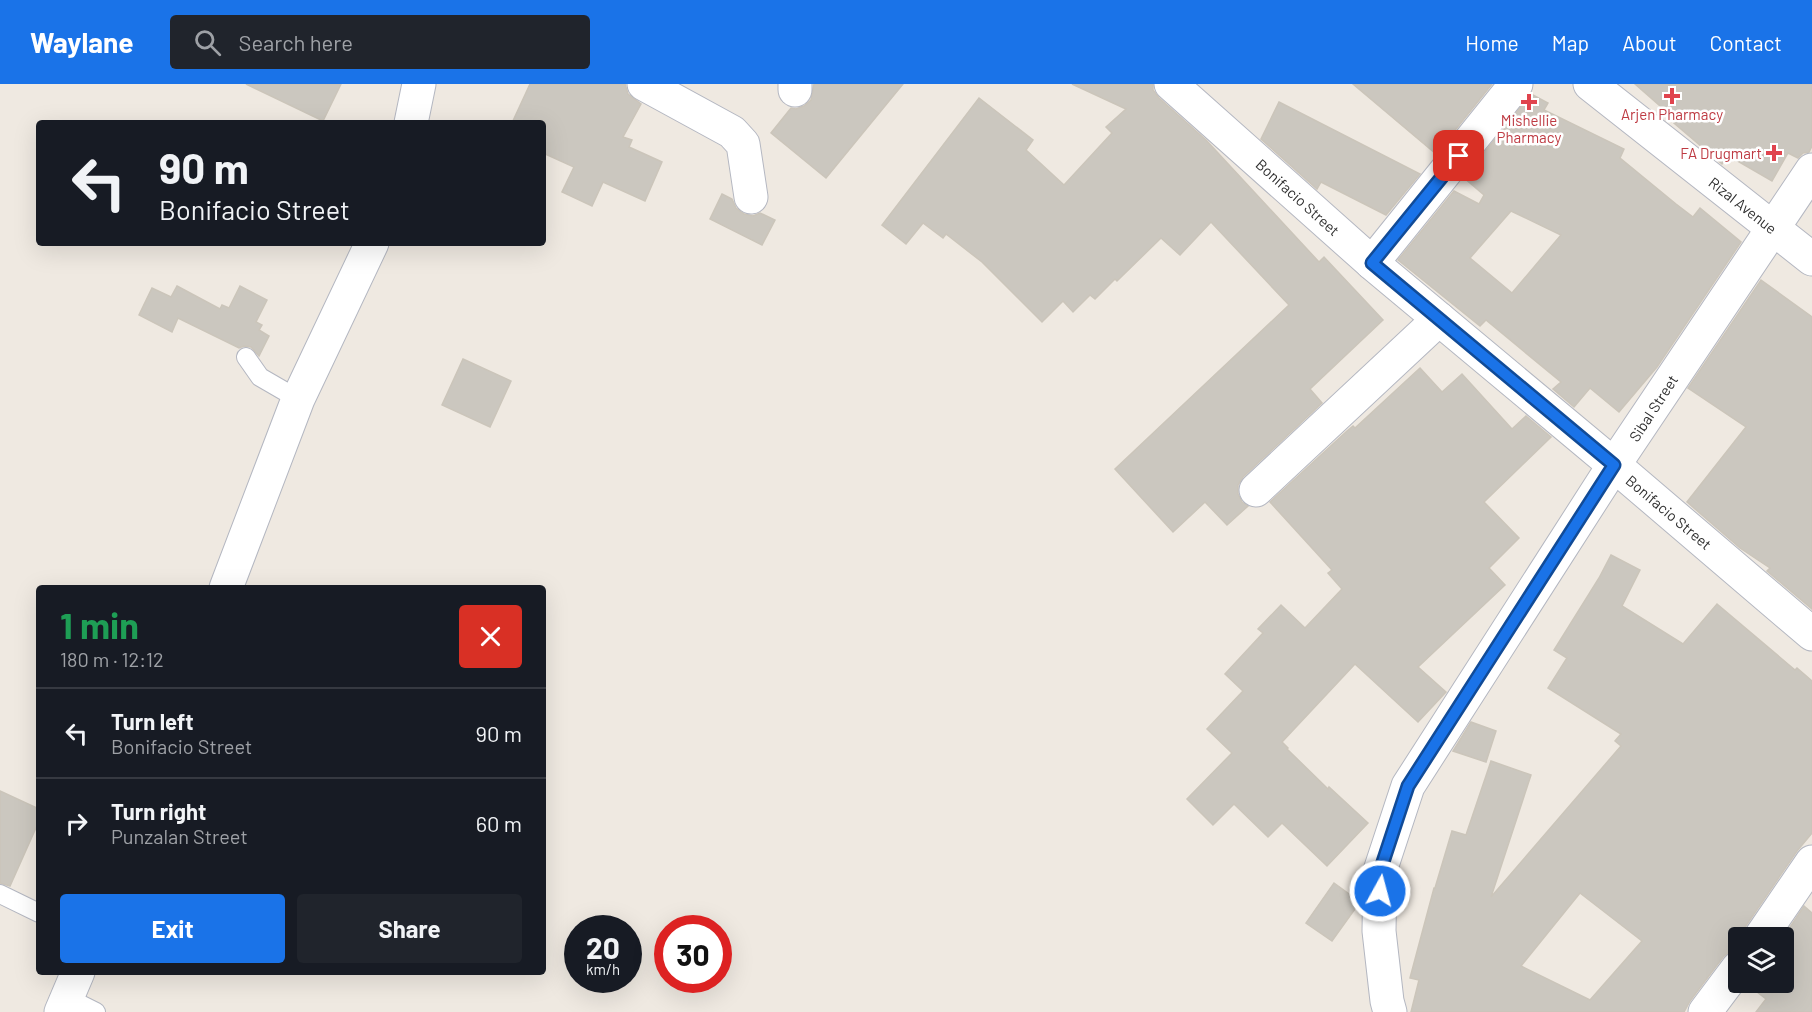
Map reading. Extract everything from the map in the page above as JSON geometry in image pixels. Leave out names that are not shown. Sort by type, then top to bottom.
[{"type":"street","points":[[412,120],[419,84]]},
{"type":"street","points":[[644,84],[732,132],[743,144],[751,197]]},
{"type":"street","name":"Bonifacio Street","points":[[1171,84],[1372,263],[1812,634]]},
{"type":"street","points":[[1372,263],[1516,84]]},
{"type":"street","name":"Rizal Avenue","points":[[1590,84],[1812,259]]},
{"type":"street","name":"Sibal Street","points":[[1390,1012],[1379,931],[1380,871],[1408,786],[1614,465],[1812,170]]},
{"type":"street","points":[[227,585],[298,399],[371,246]]},
{"type":"street","points":[[1256,490],[1439,319]]},
{"type":"street","points":[[1768,927],[1812,862]]},
{"type":"street","points":[[1704,1012],[1728,981]]},
{"type":"lane","points":[[246,357],[260,377],[298,399]]},
{"type":"lane","points":[[0,894],[36,912]]},
{"type":"lane","points":[[68,994],[96,1012]]},
{"type":"building","points":[[246,84],[341,84],[323,120]]},
{"type":"building","points":[[530,84],[625,84],[628,94],[641,104],[623,137],[632,140],[629,147],[662,162],[645,201],[603,182],[592,206],[562,192],[574,167],[546,154],[546,120],[513,120]]},
{"type":"building","points":[[814,84],[903,84],[826,178],[771,133],[791,108],[804,106],[811,100]]},
{"type":"building","points":[[1072,84],[1153,84],[1153,90],[1159,98],[1206,140],[1319,262],[1324,257],[1383,320],[1310,389],[1322,403],[1243,477],[1238,485],[1238,494],[1242,502],[1248,506],[1227,525],[1205,502],[1173,532],[1115,469],[1289,305],[1211,222],[1180,255],[1161,238],[1095,299],[1090,295],[1073,312],[1063,301],[1042,322],[982,262],[946,234],[943,238],[923,223],[906,244],[882,225],[979,98],[1033,140],[1026,150],[1064,185],[1112,133],[1106,127],[1126,109]]},
{"type":"building","points":[[1353,84],[1492,84],[1436,154]]},
{"type":"building","points":[[1635,84],[1812,84],[1812,146],[1809,152],[1803,153],[1798,158],[1788,153],[1772,181],[1729,156],[1722,164],[1674,123],[1676,120]]},
{"type":"building","points":[[1531,94],[1548,103],[1544,110],[1624,149],[1620,158],[1676,204],[1693,217],[1700,208],[1741,242],[1657,367],[1619,412],[1590,388],[1574,407],[1553,389],[1561,382],[1486,320],[1480,326],[1398,260],[1454,191],[1479,204],[1484,195],[1464,178]],"holes":[[[1511,211],[1561,235],[1512,293],[1470,258]]]},
{"type":"building","points":[[1279,102],[1420,174],[1386,215],[1321,182],[1317,189],[1261,139]]},
{"type":"building","points":[[722,194],[732,199],[736,208],[744,214],[753,216],[760,213],[775,220],[762,245],[710,219]]},
{"type":"building","points":[[1761,280],[1812,317],[1812,609],[1767,571],[1770,568],[1740,548],[1687,502],[1746,427],[1688,388]]},
{"type":"building","points":[[177,286],[220,309],[222,305],[229,308],[240,286],[267,300],[256,322],[262,325],[259,330],[269,336],[259,356],[251,347],[239,348],[178,318],[172,332],[139,315],[152,288],[171,297]]},
{"type":"building","points":[[463,359],[511,381],[490,427],[442,405]]},
{"type":"building","points":[[1420,368],[1442,392],[1462,374],[1512,429],[1526,416],[1551,437],[1484,502],[1519,538],[1489,568],[1505,585],[1418,667],[1446,692],[1418,722],[1355,664],[1282,742],[1328,789],[1329,787],[1368,823],[1327,866],[1282,823],[1268,837],[1234,804],[1213,825],[1187,799],[1232,753],[1207,729],[1243,691],[1225,674],[1263,633],[1258,629],[1281,605],[1305,628],[1342,589],[1328,573],[1332,570],[1270,502]]},
{"type":"building","points":[[1611,555],[1640,570],[1622,606],[1683,644],[1717,604],[1795,670],[1797,668],[1812,681],[1812,833],[1745,927],[1728,927],[1728,953],[1684,1012],[1411,1012],[1419,980],[1410,978],[1452,831],[1466,835],[1491,761],[1531,775],[1491,897],[1621,746],[1615,741],[1621,734],[1548,688],[1567,658],[1554,650]],"holes":[[[1580,893],[1642,941],[1590,1000],[1521,966]]]},
{"type":"building","points":[[1471,722],[1496,731],[1486,762],[1453,751]]},
{"type":"building","points":[[0,791],[36,808],[36,828],[10,886],[0,883]]},
{"type":"building","points":[[1334,883],[1360,902],[1332,941],[1306,923]]},
{"type":"building","points":[[1804,906],[1812,913],[1812,1012],[1756,1012],[1766,999],[1758,993],[1794,993],[1794,927],[1790,927]]},
{"type":"place","name":"Arjen Pharmacy","points":[[1672,96]]},
{"type":"place","name":"Mishellie Pharmacy","points":[[1529,102]]},
{"type":"place","name":"FA Drugmart","points":[[1774,153]]},
{"type":"route","points":[[1380,891],[1380,871],[1408,786],[1614,465],[1372,263],[1459,156]]}]
